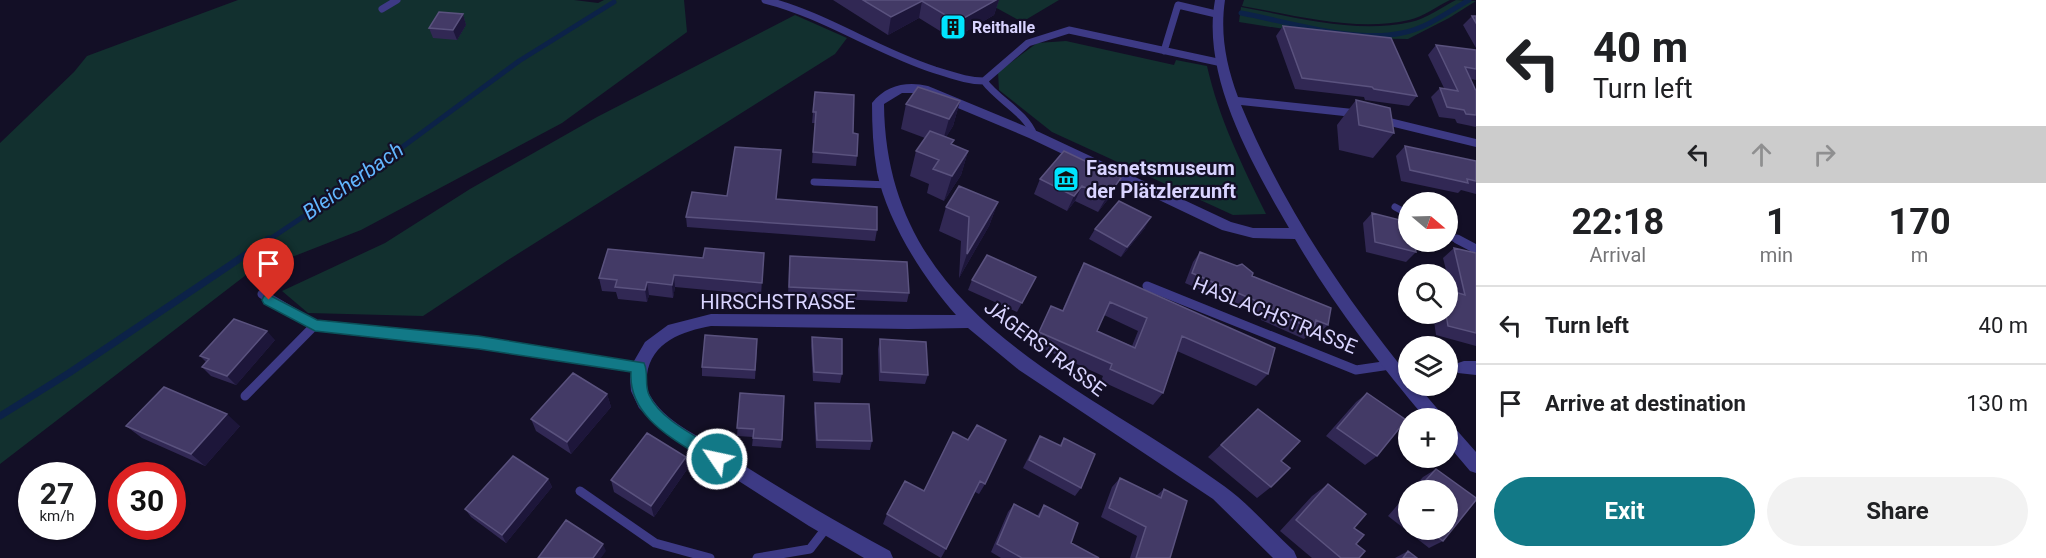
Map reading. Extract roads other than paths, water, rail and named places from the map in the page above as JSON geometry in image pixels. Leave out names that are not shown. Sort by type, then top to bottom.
[{"type":"street","name":"HASLACHSTRASSE","points":[[1220,0],[1216,14],[1222,63],[1233,100],[1263,170],[1297,234],[1390,365],[1427,408]]},
{"type":"street","name":"JÄGERSTRASSE","points":[[1034,135],[924,89],[911,87],[890,91],[878,103],[878,128],[884,172],[902,222],[923,260],[952,300],[971,321],[1034,370],[1219,493],[1287,558]]},
{"type":"street","points":[[1233,100],[1353,112],[1476,143]]},
{"type":"street","points":[[1034,135],[1227,226],[1253,233],[1297,234]]},
{"type":"street","name":"HIRSCHSTRASSE","points":[[639,367],[649,349],[664,333],[686,324],[711,320],[908,323],[971,321]]},
{"type":"street","points":[[639,367],[638,386],[644,402],[662,422],[754,483],[883,558]]},
{"type":"street","points":[[1458,444],[1476,465]]},
{"type":"lane","points":[[382,9],[397,0]]},
{"type":"lane","points":[[765,0],[792,7],[913,63],[970,81],[984,81],[1028,43],[1069,30],[1222,63]]},
{"type":"lane","points":[[1164,51],[1179,5],[1216,14]]},
{"type":"lane","points":[[984,81],[993,93],[1029,122],[1034,135]]},
{"type":"lane","points":[[814,182],[889,185]]},
{"type":"lane","points":[[1458,240],[1476,249]]},
{"type":"lane","name":"HASLACHSTRASSE","points":[[1147,286],[1356,370],[1390,365]]},
{"type":"lane","points":[[262,294],[315,325],[479,342],[639,367]]},
{"type":"lane","points":[[245,396],[315,325]]},
{"type":"lane","points":[[580,491],[655,543],[710,558]]},
{"type":"lane","points":[[757,558],[810,549],[827,527]]},
{"type":"waterway","points":[[1241,13],[1322,30],[1383,35],[1411,31],[1469,0]]},
{"type":"waterway","name":"Bleicherbach","points":[[267,241],[355,182],[519,61],[614,2]]},
{"type":"waterway","name":"Bleicherbach","points":[[0,416],[69,373],[269,239]]},
{"type":"place","name":"Reithalle","points":[[953,27]]},
{"type":"place","name":"Fasnetsmuseum der Plätzlerzunft","points":[[1066,179]]}]
